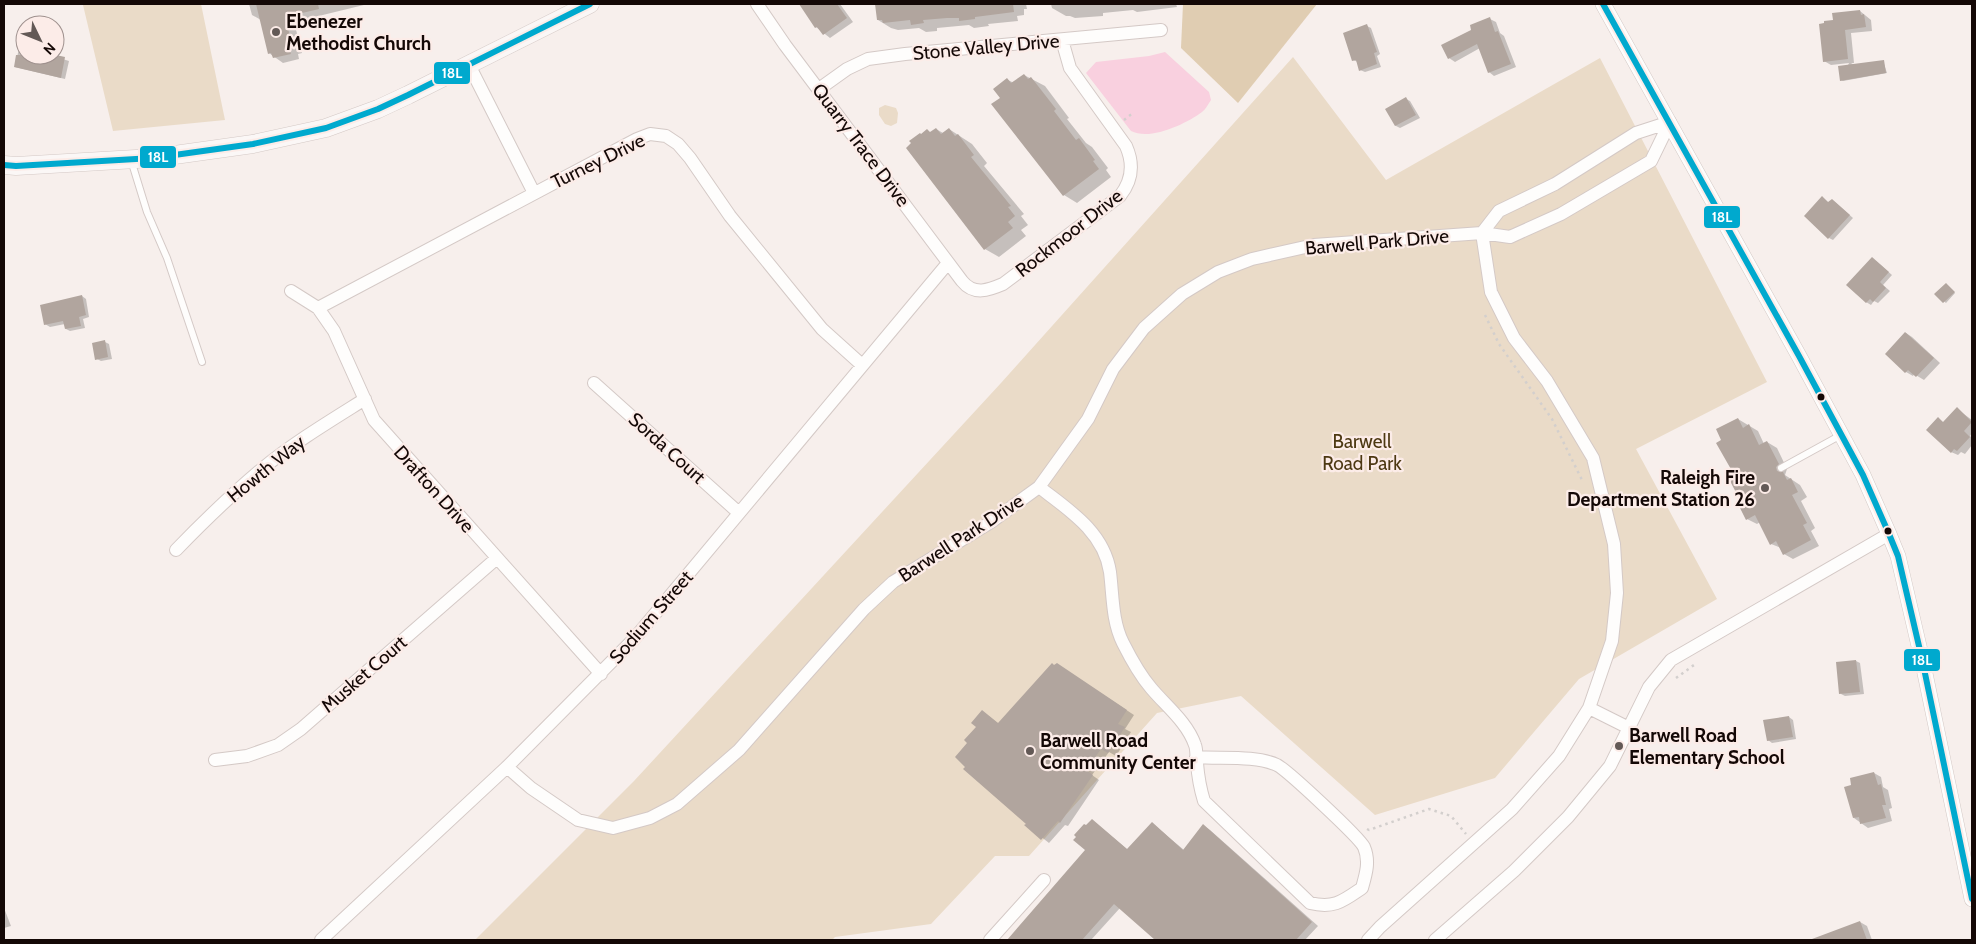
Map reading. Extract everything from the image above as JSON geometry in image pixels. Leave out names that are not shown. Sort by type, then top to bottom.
[{"type":"main road","points":[[4,165],[16,166],[153,158],[253,144],[326,128],[378,110],[590,4]]},
{"type":"street","name":"Quarry Trace Drive","points":[[758,4],[785,45],[966,286]]},
{"type":"street","points":[[1603,4],[1841,434],[1889,534],[1898,556],[1922,659],[1972,899]]},
{"type":"street","name":"Stone Valley Drive","points":[[819,89],[847,69],[868,59],[1161,30]]},
{"type":"street","name":"Rockmoor Drive","points":[[966,286],[984,291],[1003,284],[1120,196],[1128,185],[1131,158],[1126,146],[1070,68],[1062,40]]},
{"type":"street","points":[[469,65],[534,193]]},
{"type":"street","points":[[1368,940],[1380,927],[1512,809],[1559,756],[1588,708],[1612,641],[1617,593],[1614,544],[1593,458],[1547,381],[1514,338],[1490,292],[1482,232],[1499,211],[1555,184],[1636,133],[1670,122]]},
{"type":"street","name":"Barwell Park Drive","points":[[507,767],[531,788],[578,820],[612,828],[657,814],[677,804],[739,750],[864,609],[893,582],[991,522],[1039,487],[1088,419],[1113,369],[1144,328],[1182,294],[1218,272],[1252,259],[1314,244],[1482,232],[1510,237],[1561,214],[1651,161],[1670,122]]},
{"type":"street","name":"Turney Drive","points":[[318,308],[637,138],[650,134],[666,136],[678,144],[690,158],[730,216],[822,330],[862,365]]},
{"type":"street","name":"Sodium Street","points":[[321,940],[507,767],[634,639],[948,262]]},
{"type":"street","name":"Drafton Drive","points":[[291,291],[318,308],[334,331],[374,420],[601,674]]},
{"type":"street","name":"Sorda Court","points":[[594,383],[739,513]]},
{"type":"street","name":"Howth Way","points":[[176,550],[210,515],[264,468],[308,435],[365,399]]},
{"type":"street","points":[[1039,487],[1078,517],[1099,541],[1110,570],[1112,604],[1120,638],[1134,666],[1150,688],[1181,720],[1195,744],[1196,757],[1200,787],[1204,801],[1310,903],[1324,906],[1341,903],[1362,888],[1368,865],[1364,846],[1332,812],[1278,766],[1255,760],[1196,757]]},
{"type":"street","points":[[1435,940],[1514,871],[1568,816],[1610,766],[1648,687],[1671,660],[1889,534]]},
{"type":"street","name":"Musket Court","points":[[215,760],[246,756],[270,748],[278,745],[301,729],[497,558]]},
{"type":"street","points":[[1588,708],[1629,728]]},
{"type":"street","points":[[990,940],[1044,880]]},
{"type":"lane","points":[[130,159],[147,212],[167,258],[202,362]]},
{"type":"lane","points":[[1781,468],[1841,434]]},
{"type":"path","points":[[1483,307],[1498,344],[1552,419],[1584,484]]},
{"type":"path","points":[[1672,681],[1696,663]]},
{"type":"path","points":[[1362,824],[1369,830],[1429,809],[1450,816],[1466,834],[1473,828]]},
{"type":"green space","points":[[201,4],[225,120],[113,131],[83,5]]},
{"type":"green space","name":"Barwell Road Park","points":[[1293,57],[1386,180],[1600,58],[1767,382],[1636,449],[1717,599],[1579,679],[1495,778],[1375,815],[1241,696],[1157,713],[1029,856],[995,856],[931,924],[835,937],[832,940],[475,940],[634,781],[1001,383]]},
{"type":"green space","points":[[885,105],[896,108],[898,113],[897,123],[891,126],[885,124],[879,115],[879,108]]},
{"type":"shaded area","points":[[1183,4],[1317,4],[1238,103],[1181,48]]},
{"type":"shaded area","points":[[1165,52],[1209,92],[1211,100],[1202,112],[1178,126],[1158,133],[1139,134],[1131,131],[1086,73],[1096,62],[1149,56]]},
{"type":"building","name":"Ebenezer Methodist Church","points":[[256,4],[318,4],[319,9],[285,17],[293,48],[289,49],[291,54],[273,58],[271,53],[268,54]]},
{"type":"building","points":[[799,4],[837,4],[847,18],[823,35],[817,27],[815,28]]},
{"type":"building","points":[[875,4],[1013,4],[1014,12],[959,21],[959,18],[923,20],[924,23],[911,25],[910,20],[883,23],[882,20],[877,20]]},
{"type":"building","points":[[1860,10],[1861,15],[1864,14],[1866,27],[1845,30],[1848,59],[1823,62],[1819,24],[1824,23],[1824,21],[1833,20],[1832,13]]},
{"type":"building","points":[[1490,17],[1495,32],[1498,31],[1511,64],[1488,73],[1477,44],[1448,59],[1441,45],[1471,30],[1470,25]]},
{"type":"building","points":[[1367,24],[1377,52],[1374,53],[1377,64],[1359,71],[1356,60],[1352,61],[1343,33]]},
{"type":"building","points":[[1884,60],[1886,73],[1840,81],[1838,66]]},
{"type":"building","points":[[15,61],[15,65],[63,65],[61,78],[14,67]]},
{"type":"building","points":[[1024,74],[1028,79],[1031,77],[1056,109],[1054,111],[1076,140],[1079,138],[1095,160],[1093,161],[1099,169],[1063,196],[991,104],[1000,98],[993,89],[1007,78],[1011,83]]},
{"type":"building","points":[[1406,97],[1416,115],[1395,126],[1385,109]]},
{"type":"building","points":[[936,128],[941,134],[949,128],[955,136],[958,134],[974,155],[971,157],[1011,206],[1008,207],[1015,216],[1008,222],[1013,228],[984,250],[906,148],[911,143],[909,141],[920,133],[927,129],[930,132]]},
{"type":"building","points":[[1822,196],[1828,202],[1832,199],[1850,215],[1828,239],[1804,216]]},
{"type":"building","points":[[1872,257],[1889,272],[1880,282],[1886,288],[1873,302],[1870,299],[1866,303],[1846,285]]},
{"type":"building","points":[[1946,283],[1955,292],[1943,303],[1934,294]]},
{"type":"building","points":[[82,295],[86,315],[79,317],[81,326],[65,329],[63,321],[44,325],[40,305]]},
{"type":"building","points":[[1905,332],[1934,358],[1916,377],[1908,370],[1905,373],[1885,354]]},
{"type":"building","points":[[105,340],[108,357],[95,360],[92,343]]},
{"type":"building","points":[[1957,407],[1972,422],[1964,431],[1970,437],[1957,451],[1954,449],[1951,453],[1926,430],[1938,417],[1943,422]]},
{"type":"building","name":"Raleigh Fire Department Station 26","points":[[1738,418],[1743,428],[1749,424],[1759,445],[1767,441],[1779,464],[1776,467],[1777,471],[1783,472],[1787,480],[1791,478],[1798,492],[1792,495],[1807,523],[1803,525],[1811,540],[1783,555],[1776,541],[1770,545],[1755,515],[1746,520],[1738,504],[1741,502],[1730,481],[1736,478],[1716,443],[1721,440],[1716,429]]},
{"type":"building","points":[[1856,660],[1860,692],[1839,694],[1836,662]]},
{"type":"building","name":"Barwell Road Community Center","points":[[1052,663],[1054,665],[1057,663],[1127,710],[1118,724],[1125,727],[1108,753],[1101,749],[1086,770],[1093,775],[1060,823],[1058,821],[1041,840],[1024,825],[1026,824],[963,769],[965,767],[955,757],[967,743],[964,740],[976,727],[971,723],[982,710],[998,723]]},
{"type":"building","points":[[1789,716],[1793,737],[1767,741],[1763,720]]},
{"type":"building","points":[[1874,772],[1878,785],[1881,784],[1886,805],[1882,805],[1886,818],[1860,824],[1859,817],[1853,818],[1844,787],[1851,785],[1850,778]]},
{"type":"building","points":[[1092,819],[1127,849],[1152,822],[1183,850],[1203,824],[1312,922],[1296,940],[1155,940],[1114,904],[1082,940],[1007,940],[1085,850],[1073,840],[1076,837],[1074,835],[1084,824],[1086,825]]},
{"type":"building","points":[[1860,921],[1867,940],[1812,940],[1812,939]]},
{"type":"transit line","name":"18L","points":[[4,165],[16,166],[153,158],[253,144],[326,128],[378,109],[408,95],[590,4]]},
{"type":"transit line","name":"18L","points":[[1603,4],[1799,356],[1863,475],[1889,534],[1898,556],[1922,659],[1972,899]]},
{"type":"place","name":"Ebenezer Methodist Church","points":[[276,32]]},
{"type":"place","name":"Raleigh Fire Department Station 26","points":[[1765,488]]},
{"type":"place","name":"Barwell Road Elementary School","points":[[1619,746]]},
{"type":"place","name":"Barwell Road Community Center","points":[[1030,751]]}]
